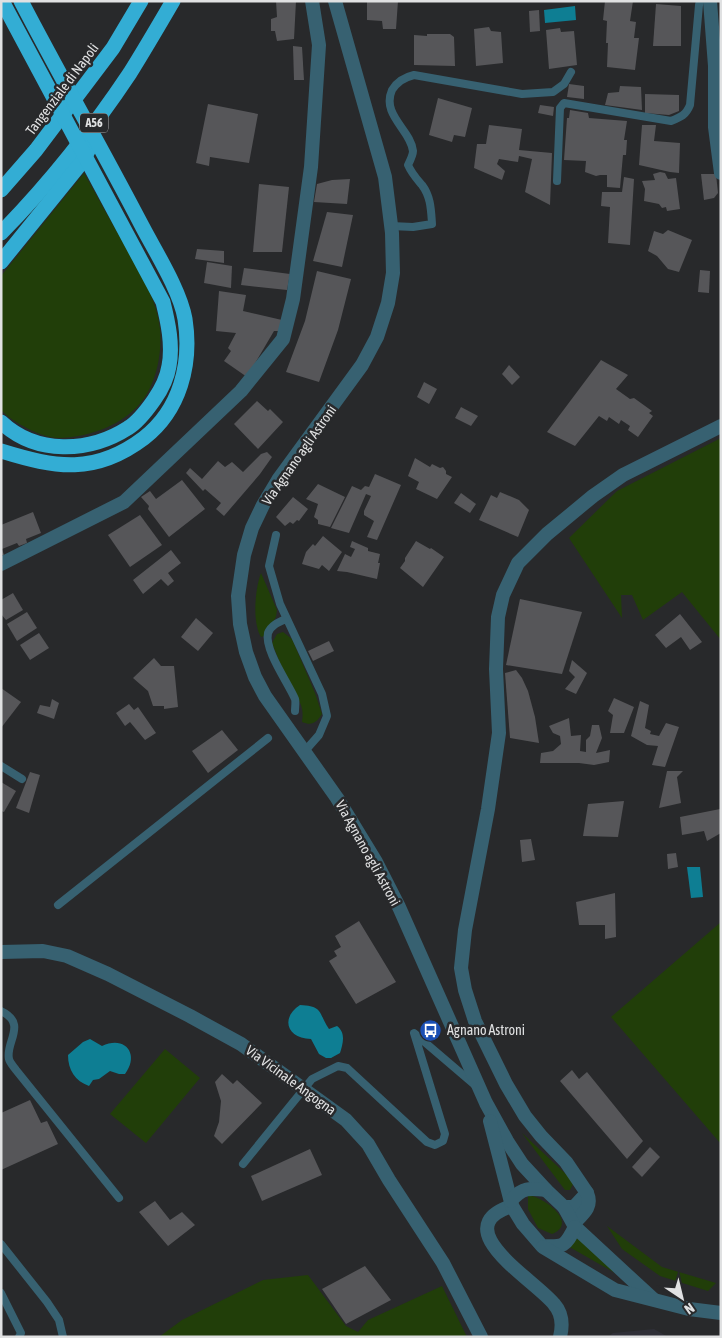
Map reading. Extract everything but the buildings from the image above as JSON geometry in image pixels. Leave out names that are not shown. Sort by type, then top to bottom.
[{"type":"highway","points":[[1,422],[25,438],[62,448],[81,446],[104,440],[129,427],[148,408],[162,388],[170,366],[168,322],[163,302],[2,1]]},
{"type":"highway","points":[[1,451],[36,462],[69,466],[99,462],[128,450],[155,429],[172,406],[184,379],[187,348],[185,318],[178,296],[21,1]]},
{"type":"highway","name":"Tangenziale di Napoli","points":[[1,190],[36,150],[113,48],[141,1]]},
{"type":"highway","name":"A56","points":[[1,233],[59,168],[93,125],[130,73],[173,1]]},
{"type":"highway","points":[[1,262],[82,162],[130,73]]},
{"type":"street","points":[[1,564],[124,502],[242,391],[283,338],[293,299],[312,167],[319,45],[312,1]]},
{"type":"street","name":"Via Agnano agli Astroni","points":[[335,1],[385,177],[392,226],[393,272],[388,303],[377,337],[362,365],[297,452],[262,505],[252,528],[244,555],[238,596],[240,624],[246,652],[255,677],[265,696],[337,798],[376,862],[399,907],[484,1097]]},
{"type":"street","points":[[710,1],[715,66],[715,127],[721,173]]},
{"type":"street","points":[[542,1246],[559,1247],[567,1242],[575,1225],[588,1209],[589,1198],[566,1162],[525,1116],[506,1084],[475,1021],[465,990],[461,968],[465,930],[488,809],[499,733],[496,669],[498,617],[503,596],[518,563],[547,534],[593,496],[623,475],[721,426]]},
{"type":"street","name":"Via Vicinale Angogna","points":[[1,952],[43,951],[67,956],[108,974],[241,1044],[346,1120],[368,1144],[443,1263],[481,1337]]},
{"type":"street","points":[[484,1097],[522,1164],[564,1207],[575,1225],[653,1300]]},
{"type":"street","points":[[484,1097],[514,1208],[542,1246],[615,1290],[689,1309],[721,1313]]},
{"type":"street","points":[[514,1208],[516,1194],[524,1190],[546,1190]]},
{"type":"street","points":[[564,1207],[574,1207],[587,1193]]},
{"type":"street","points":[[514,1208],[502,1209],[490,1217],[486,1229],[487,1236],[503,1257],[555,1304],[561,1318],[560,1337]]},
{"type":"lane","points":[[557,181],[560,108],[564,103],[671,121],[681,118],[687,113],[690,105],[700,1]]},
{"type":"lane","points":[[392,226],[413,227],[432,224],[430,201],[423,187],[411,174],[408,165],[414,153],[412,144],[393,115],[390,104],[391,92],[401,80],[414,75],[522,94],[553,92],[564,84],[571,72]]},
{"type":"lane","points":[[276,535],[269,566],[280,604],[322,694],[327,716],[319,736],[304,752]]},
{"type":"lane","points":[[286,619],[274,624],[268,632],[268,642],[280,673],[295,700],[295,711]]},
{"type":"lane","points":[[58,905],[268,738]]},
{"type":"lane","points":[[1,766],[22,779]]},
{"type":"lane","points":[[1,1011],[6,1013],[14,1024],[9,1059],[12,1065],[119,1198]]},
{"type":"lane","points":[[243,1164],[312,1079],[338,1066],[347,1068],[428,1142],[435,1145],[442,1142],[445,1134],[414,1033],[484,1097]]},
{"type":"lane","points":[[1,1244],[55,1314],[59,1320],[63,1337]]},
{"type":"lane","points":[[1,1293],[21,1333],[19,1337]]},
{"type":"shaded area","points":[[654,1329],[668,1337],[608,1337],[613,1333]]},
{"type":"green space","points":[[84,173],[152,296],[160,329],[160,353],[157,369],[148,392],[132,412],[121,420],[97,431],[84,435],[58,438],[44,435],[28,428],[1,410],[1,276]]},
{"type":"green space","points":[[721,438],[721,640],[682,592],[643,620],[632,595],[621,595],[622,618],[569,538],[617,491]]},
{"type":"green space","points":[[261,573],[277,610],[276,617],[264,636],[261,637],[256,623],[255,605]]},
{"type":"green space","points":[[283,632],[292,639],[315,693],[322,714],[314,723],[302,722],[301,704],[286,677],[272,643],[277,634]]},
{"type":"green space","points":[[721,922],[721,1144],[611,1017]]},
{"type":"green space","points":[[165,1049],[200,1078],[146,1143],[110,1114]]},
{"type":"green space","points":[[522,1133],[568,1176],[573,1184],[570,1190],[565,1190]]},
{"type":"green space","points":[[528,1195],[542,1200],[556,1211],[562,1224],[559,1229],[552,1234],[538,1228],[528,1209]]},
{"type":"green space","points":[[607,1226],[662,1267],[716,1283],[708,1291],[660,1276],[622,1249]]},
{"type":"green space","points":[[577,1235],[636,1285],[566,1245]]},
{"type":"green space","points":[[308,1275],[346,1326],[358,1332],[368,1320],[442,1286],[467,1337],[159,1337],[182,1320],[263,1280]]},
{"type":"water","points":[[575,6],[576,20],[545,23],[544,10]]},
{"type":"water","points":[[687,867],[700,867],[703,897],[691,898]]},
{"type":"water","points":[[300,1005],[317,1009],[329,1029],[337,1026],[340,1029],[343,1038],[340,1053],[331,1058],[326,1058],[319,1054],[311,1039],[296,1036],[292,1032],[288,1021],[294,1010]]},
{"type":"water","points":[[90,1039],[102,1046],[117,1043],[128,1048],[131,1060],[125,1074],[110,1071],[99,1079],[93,1080],[89,1086],[76,1078],[69,1065],[68,1055],[83,1042]]},
{"type":"place","name":"Agnano Astroni","points":[[431,1030]]}]
